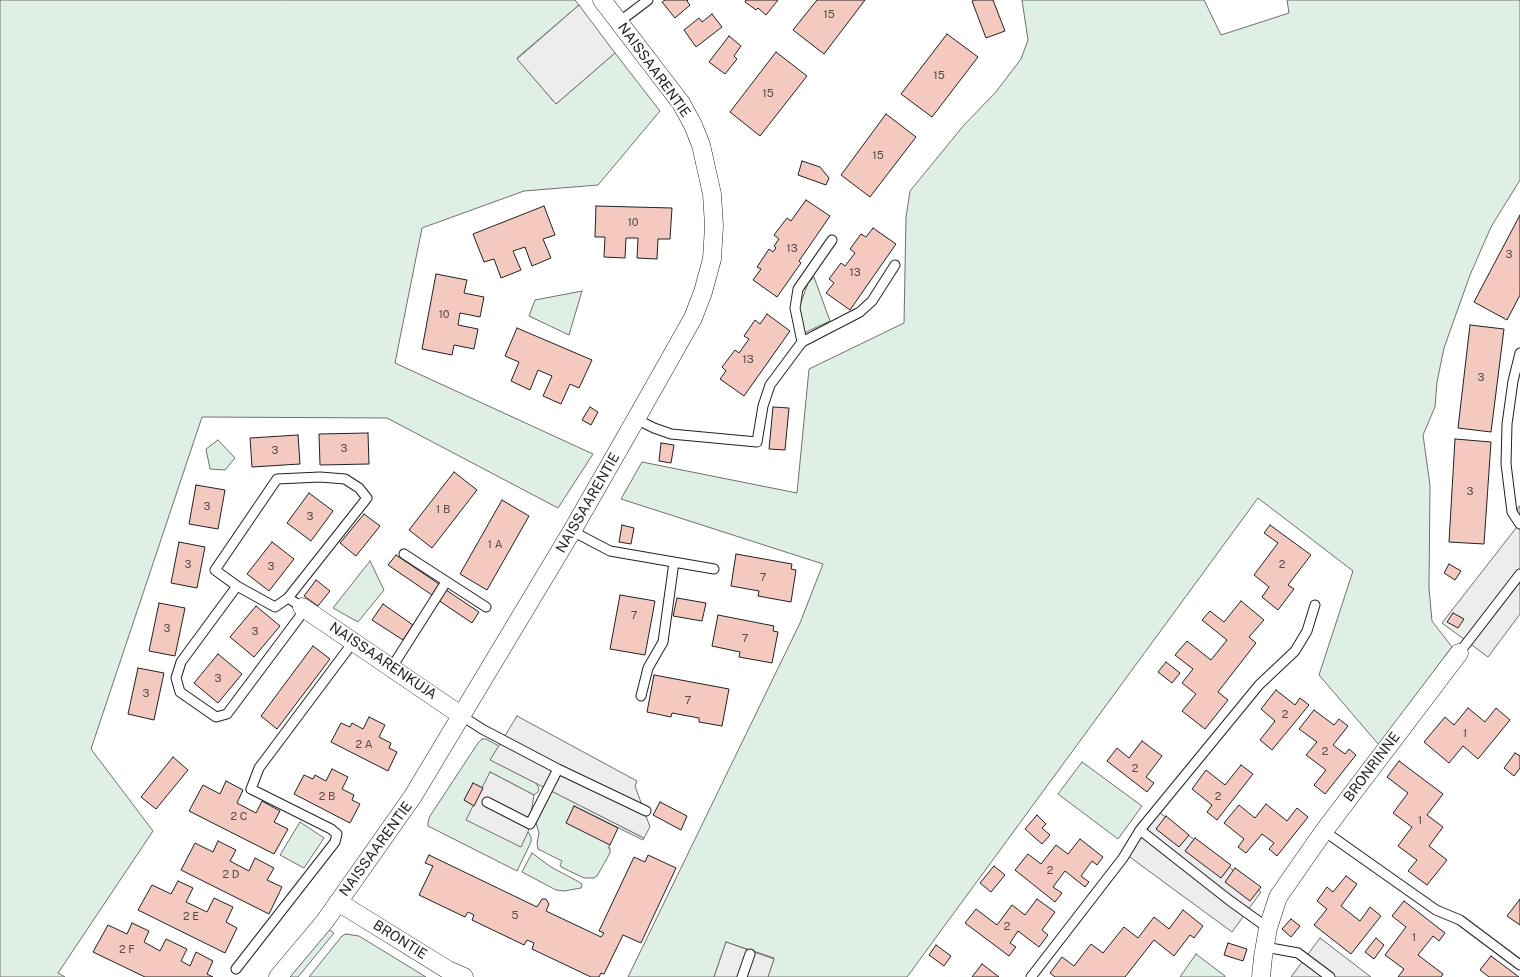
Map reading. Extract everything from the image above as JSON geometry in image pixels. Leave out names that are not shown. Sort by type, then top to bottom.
[{"type":"street","name":"NAISSAARENTIE","points":[[278,977],[325,921],[413,796],[572,532],[693,318],[703,292],[712,259],[714,226],[712,194],[701,145],[681,103],[602,0]]},
{"type":"street","name":"NAISSAARENKUJA","points":[[295,602],[462,716]]},
{"type":"street","name":"BRONRINNE","points":[[1261,977],[1268,928],[1278,898],[1324,831],[1459,653]]},
{"type":"street","name":"BRONTIE","points":[[338,902],[448,970],[464,977]]},
{"type":"lane","points":[[619,22],[648,0]]},
{"type":"lane","points":[[802,342],[795,308],[798,289],[832,240]]},
{"type":"lane","points":[[636,419],[671,434],[757,442],[763,406],[770,385],[802,342],[860,312],[872,301],[895,265]]},
{"type":"lane","points":[[1520,353],[1513,381],[1507,424],[1506,464],[1512,512],[1520,524]]},
{"type":"lane","points":[[320,476],[345,479],[359,488],[367,498],[295,602],[276,608],[237,586],[215,570],[277,479],[320,476]]},
{"type":"lane","points":[[572,532],[610,551],[714,569]]},
{"type":"lane","points":[[404,554],[486,607]]},
{"type":"lane","points":[[641,696],[648,668],[663,642],[674,562]]},
{"type":"lane","name":"BRONRINNE","points":[[1459,653],[1520,574]]},
{"type":"lane","points":[[392,667],[446,582]]},
{"type":"lane","points":[[237,586],[181,662],[176,678],[180,692],[216,717],[227,714],[301,616],[295,602]]},
{"type":"lane","points":[[1031,977],[1123,858],[1140,830],[1259,685],[1295,651],[1307,631],[1315,605]]},
{"type":"lane","points":[[236,969],[335,842],[337,834],[331,829],[250,789],[259,768],[354,641]]},
{"type":"lane","points":[[462,716],[558,769],[646,811]]},
{"type":"lane","points":[[487,802],[530,824],[558,769]]},
{"type":"lane","points":[[1140,830],[1268,928]]},
{"type":"lane","points":[[1324,831],[1436,910],[1460,920],[1520,965]]},
{"type":"lane","points":[[1265,947],[1298,953],[1330,977]]},
{"type":"lane","points":[[742,977],[750,954]]},
{"type":"green space","points":[[0,0],[575,0],[579,5],[517,58],[556,104],[615,53],[660,111],[598,185],[524,191],[422,228],[395,363],[593,454],[558,508],[387,418],[202,417],[91,749],[153,831],[58,973],[65,977],[0,977]]},
{"type":"green space","points":[[1022,0],[1204,0],[1221,35],[1289,13],[1287,0],[1520,0],[1520,180],[1491,227],[1470,275],[1444,348],[1437,382],[1435,407],[1423,435],[1430,485],[1429,588],[1432,621],[1452,647],[1379,745],[1319,675],[1353,571],[1258,498],[907,977],[768,977],[774,958],[726,942],[714,977],[628,977],[800,623],[823,564],[621,499],[642,462],[797,493],[809,369],[904,323],[906,217],[910,191],[964,125],[995,93],[1021,59],[1028,40]]},
{"type":"green space","points":[[814,277],[830,321],[804,333],[799,308],[808,283]]},
{"type":"green space","points":[[582,291],[569,335],[529,316],[535,300]]},
{"type":"green space","points":[[218,440],[235,458],[225,470],[210,469],[206,449]]},
{"type":"green space","points":[[370,561],[384,590],[358,622],[333,608]]},
{"type":"green space","points":[[482,739],[486,739],[499,746],[491,760],[536,783],[539,788],[538,792],[534,795],[490,772],[520,847],[528,832],[531,837],[531,842],[517,871],[428,826],[430,816]]},
{"type":"green space","points":[[1082,762],[1142,806],[1118,839],[1058,794]]},
{"type":"green space","points":[[552,791],[644,838],[643,840],[574,806],[610,845],[608,848],[610,848],[610,853],[594,878],[584,878],[561,867],[562,861],[538,849],[537,843],[539,833],[536,823]]},
{"type":"green space","points":[[300,822],[324,838],[304,868],[280,855]]},
{"type":"green space","points":[[532,853],[551,867],[582,884],[581,888],[564,891],[556,890],[522,872]]},
{"type":"green space","points":[[327,928],[334,933],[298,977],[287,977]]},
{"type":"green space","points":[[346,934],[359,936],[426,977],[309,977],[342,936]]},
{"type":"green space","points":[[1196,954],[1225,976],[1225,977],[1180,977]]},
{"type":"shaded area","points":[[579,5],[615,53],[556,104],[517,59]]},
{"type":"shaded area","points":[[1520,506],[1520,614],[1488,657],[1442,623],[1516,528],[1518,507]]},
{"type":"shaded area","points":[[517,716],[637,781],[635,786],[650,827],[644,838],[490,760]]},
{"type":"shaded area","points":[[490,772],[534,795],[528,832],[521,847],[466,820]]},
{"type":"shaded area","points":[[1159,812],[1261,892],[1232,932],[1127,855]]},
{"type":"shaded area","points":[[1320,938],[1371,977],[1291,977]]},
{"type":"shaded area","points":[[726,942],[774,959],[768,977],[714,977]]},
{"type":"building","points":[[665,0],[688,0],[690,5],[675,18],[662,2]]},
{"type":"building","points":[[746,0],[778,0],[766,15],[758,8],[756,10],[745,2]]},
{"type":"building","points":[[817,0],[865,0],[824,54],[793,30]]},
{"type":"building","points":[[993,0],[1005,31],[986,38],[972,1]]},
{"type":"building","points":[[712,14],[722,27],[696,47],[684,30],[699,18],[702,22]]},
{"type":"building","points":[[947,34],[978,57],[932,117],[901,94]]},
{"type":"building","points":[[729,36],[741,46],[734,56],[737,59],[725,74],[709,62]]},
{"type":"building","points":[[776,52],[807,76],[760,136],[730,112]]},
{"type":"building","points":[[886,114],[916,137],[870,197],[841,175]]},
{"type":"building","points":[[802,161],[820,167],[829,178],[826,185],[798,175]]},
{"type":"building","points":[[806,200],[830,216],[777,297],[753,280],[761,269],[757,267],[769,249],[773,252],[776,248],[774,246],[779,239],[774,235],[787,218],[791,221]]},
{"type":"building","points":[[544,206],[555,235],[543,239],[551,258],[532,266],[525,247],[513,251],[521,270],[501,278],[494,259],[484,262],[473,234]]},
{"type":"building","points":[[596,206],[672,208],[670,239],[658,239],[657,259],[637,258],[638,238],[626,238],[625,258],[604,257],[605,237],[595,237]]},
{"type":"building","points":[[1520,215],[1520,295],[1507,320],[1474,302]]},
{"type":"building","points":[[873,228],[896,244],[850,310],[826,293],[834,283],[829,279],[841,263],[845,266],[855,253],[850,249],[861,234],[866,237]]},
{"type":"building","points":[[436,274],[467,280],[464,293],[484,297],[480,317],[460,313],[458,325],[478,329],[474,349],[454,345],[452,355],[422,349]]},
{"type":"building","points":[[767,314],[790,331],[744,396],[720,379],[726,371],[722,367],[735,350],[739,353],[749,339],[744,336],[755,320],[760,324]]},
{"type":"building","points":[[1470,325],[1504,329],[1491,432],[1458,428]]},
{"type":"building","points":[[517,328],[592,360],[579,388],[570,384],[561,404],[543,396],[552,376],[538,370],[530,390],[511,381],[519,362],[505,356]]},
{"type":"building","points":[[590,407],[598,412],[591,425],[582,420]]},
{"type":"building","points":[[773,407],[789,408],[785,450],[769,449]]},
{"type":"building","points":[[368,433],[369,464],[320,465],[319,434]]},
{"type":"building","points":[[298,435],[300,464],[252,467],[250,438]]},
{"type":"building","points":[[1455,439],[1491,442],[1484,544],[1449,542]]},
{"type":"building","points":[[661,443],[674,445],[671,463],[659,461]]},
{"type":"building","points":[[454,472],[477,490],[432,548],[409,530]]},
{"type":"building","points":[[196,485],[225,490],[218,529],[189,524]]},
{"type":"building","points":[[309,493],[333,511],[311,541],[287,523]]},
{"type":"building","points":[[502,500],[529,516],[487,590],[460,574]]},
{"type":"building","points":[[364,514],[380,526],[356,556],[340,543]]},
{"type":"building","points":[[622,525],[634,528],[631,544],[619,542]]},
{"type":"building","points":[[1270,525],[1311,555],[1288,585],[1294,589],[1278,610],[1262,597],[1269,587],[1254,575],[1278,543],[1264,533]]},
{"type":"building","points":[[179,542],[205,547],[197,588],[171,583]]},
{"type":"building","points":[[272,542],[294,559],[269,591],[247,574]]},
{"type":"building","points":[[736,554],[792,564],[791,569],[796,570],[791,602],[758,596],[759,591],[731,586]]},
{"type":"building","points":[[396,555],[439,584],[432,595],[388,565]]},
{"type":"building","points":[[1449,564],[1461,571],[1455,580],[1444,573]]},
{"type":"building","points":[[316,580],[330,591],[318,606],[304,596]]},
{"type":"building","points":[[446,590],[479,612],[472,623],[438,600]]},
{"type":"building","points":[[620,595],[655,601],[645,655],[610,649]]},
{"type":"building","points":[[677,598],[706,603],[702,621],[673,616]]},
{"type":"building","points":[[1241,601],[1264,620],[1249,637],[1256,643],[1218,692],[1228,700],[1205,729],[1182,711],[1196,694],[1182,683],[1193,669],[1175,655],[1187,641],[1211,660],[1227,640],[1202,620],[1210,611],[1224,622]]},
{"type":"building","points":[[159,603],[185,608],[175,656],[149,651]]},
{"type":"building","points":[[383,604],[413,625],[403,640],[372,620]]},
{"type":"building","points":[[256,606],[280,626],[254,657],[230,637]]},
{"type":"building","points":[[1453,613],[1464,619],[1458,628],[1447,622]]},
{"type":"building","points":[[718,615],[774,626],[773,631],[778,632],[772,663],[739,657],[740,652],[712,646]]},
{"type":"building","points":[[313,646],[330,659],[277,729],[261,716]]},
{"type":"building","points":[[218,654],[242,674],[218,703],[194,683]]},
{"type":"building","points":[[1166,662],[1180,673],[1172,683],[1158,672]]},
{"type":"building","points":[[138,668],[164,673],[154,720],[128,714]]},
{"type":"building","points":[[654,675],[729,689],[722,726],[699,722],[699,718],[672,713],[671,717],[647,712]]},
{"type":"building","points":[[1276,690],[1295,705],[1300,698],[1309,705],[1272,750],[1260,740],[1275,721],[1261,709]]},
{"type":"building","points":[[1468,708],[1485,722],[1496,708],[1510,720],[1478,759],[1463,746],[1449,763],[1424,742],[1445,717],[1454,725]]},
{"type":"building","points":[[1314,710],[1334,725],[1339,719],[1348,726],[1333,745],[1345,754],[1349,749],[1356,755],[1325,794],[1314,785],[1326,770],[1306,755],[1317,742],[1299,729]]},
{"type":"building","points":[[369,717],[385,725],[379,737],[391,743],[389,748],[397,752],[388,771],[331,742],[341,723],[350,727],[352,723],[363,729]]},
{"type":"building","points":[[1142,741],[1162,756],[1146,777],[1154,783],[1147,792],[1107,761],[1117,748],[1129,758]]},
{"type":"building","points":[[1515,753],[1520,756],[1520,768],[1514,776],[1504,768]]},
{"type":"building","points":[[173,757],[188,770],[156,809],[141,797]]},
{"type":"building","points":[[1399,761],[1443,794],[1427,815],[1443,827],[1429,846],[1447,860],[1427,885],[1408,871],[1417,860],[1398,846],[1412,827],[1393,813],[1408,793],[1387,777]]},
{"type":"building","points":[[1241,765],[1253,774],[1217,820],[1207,812],[1212,805],[1192,789],[1206,770],[1225,785]]},
{"type":"building","points":[[332,769],[348,777],[342,789],[354,795],[352,800],[360,804],[350,823],[294,794],[304,775],[313,779],[315,775],[326,781]]},
{"type":"building","points":[[226,781],[243,790],[237,803],[256,813],[262,801],[280,811],[274,822],[288,829],[274,854],[189,811],[203,785],[220,794]]},
{"type":"building","points":[[473,783],[483,788],[474,806],[464,800]]},
{"type":"building","points":[[660,802],[687,816],[681,830],[653,815]]},
{"type":"building","points":[[1266,804],[1287,821],[1297,808],[1308,817],[1277,856],[1269,849],[1274,843],[1262,834],[1246,853],[1238,847],[1244,839],[1224,823],[1239,805],[1255,818]]},
{"type":"building","points":[[574,806],[618,828],[610,845],[566,823]]},
{"type":"building","points":[[1037,815],[1046,824],[1042,828],[1050,835],[1042,844],[1025,829]]},
{"type":"building","points":[[1166,816],[1189,835],[1179,847],[1156,829]]},
{"type":"building","points":[[1195,838],[1231,865],[1221,878],[1185,851]]},
{"type":"building","points":[[1080,839],[1103,857],[1097,865],[1092,861],[1081,876],[1089,882],[1085,887],[1065,871],[1053,887],[1062,893],[1055,902],[1015,870],[1028,854],[1041,864],[1056,845],[1068,854]]},
{"type":"building","points":[[218,841],[236,850],[230,861],[249,871],[255,858],[274,868],[267,880],[282,887],[269,914],[181,870],[195,843],[213,852]]},
{"type":"building","points":[[429,855],[537,907],[542,899],[546,899],[549,904],[546,911],[601,937],[604,933],[599,931],[634,857],[645,862],[648,855],[676,868],[641,943],[623,935],[604,974],[601,973],[599,977],[591,977],[532,949],[534,943],[527,940],[524,945],[472,920],[474,915],[468,912],[465,917],[419,895],[433,866],[425,863]]},
{"type":"building","points":[[994,866],[1005,875],[991,892],[980,883]]},
{"type":"building","points":[[1235,868],[1261,887],[1250,901],[1225,882]]},
{"type":"building","points":[[1346,876],[1357,884],[1341,906],[1360,921],[1370,907],[1381,916],[1351,954],[1314,925],[1327,909],[1317,901],[1327,887],[1333,892]]},
{"type":"building","points":[[178,881],[193,888],[186,902],[207,912],[214,898],[233,907],[226,922],[237,928],[225,953],[138,910],[152,885],[171,894]]},
{"type":"building","points":[[1037,899],[1055,912],[1042,930],[1048,935],[1039,947],[1018,931],[1010,943],[1016,947],[1009,956],[965,923],[976,909],[997,925],[1012,905],[1025,915]]},
{"type":"building","points":[[1520,899],[1520,925],[1507,916]]},
{"type":"building","points":[[1404,901],[1445,933],[1439,941],[1433,936],[1418,955],[1443,974],[1441,977],[1398,977],[1404,969],[1385,955],[1406,927],[1392,916]]},
{"type":"building","points":[[1183,910],[1203,926],[1194,938],[1190,935],[1174,956],[1154,940],[1125,977],[1055,977],[1050,973],[1062,957],[1074,966],[1091,944],[1103,953],[1124,927],[1138,938],[1154,917],[1169,929]]},
{"type":"building","points":[[1291,919],[1300,926],[1291,937],[1282,929]]},
{"type":"building","points":[[132,923],[149,931],[144,942],[160,951],[166,939],[187,949],[181,961],[190,966],[196,952],[213,961],[207,974],[213,977],[145,977],[93,952],[108,925],[127,934]]},
{"type":"building","points":[[1376,938],[1384,945],[1374,959],[1365,952]]},
{"type":"building","points":[[1228,943],[1247,949],[1243,961],[1224,955]]},
{"type":"building","points":[[936,945],[951,956],[944,966],[929,955]]},
{"type":"building","points":[[1491,956],[1519,977],[1489,977],[1480,970]]},
{"type":"building","points":[[982,964],[999,977],[972,977]]}]
